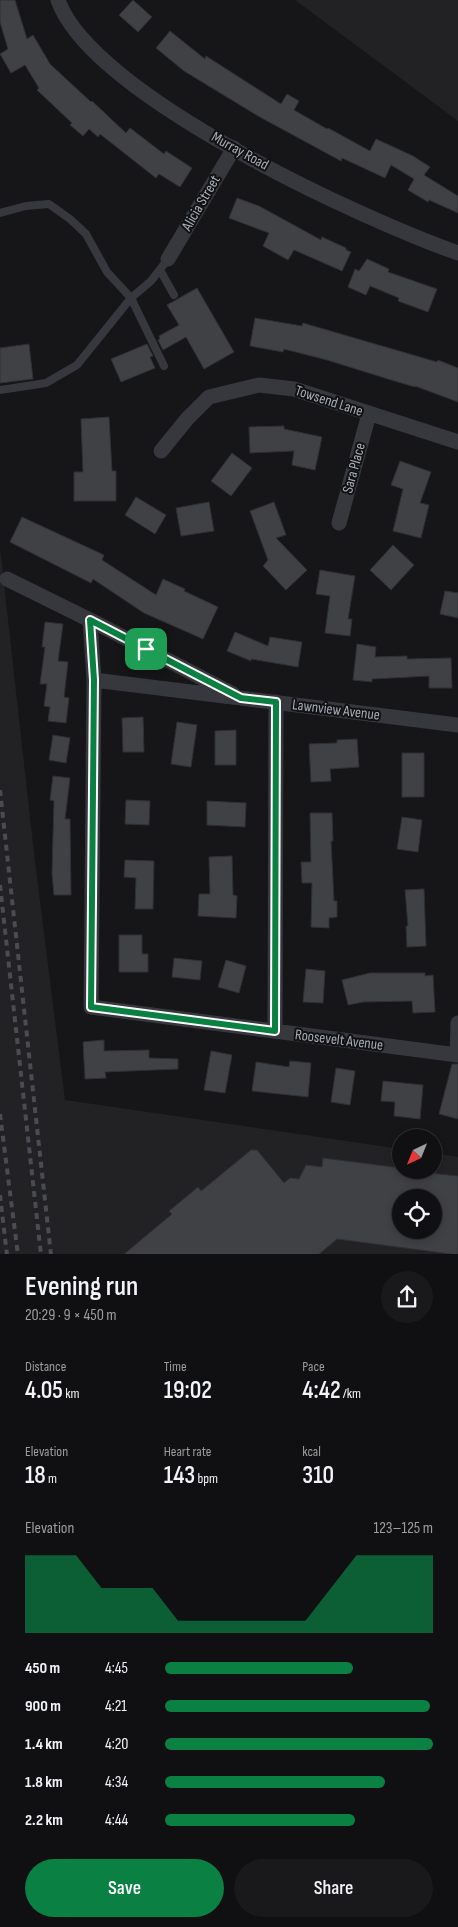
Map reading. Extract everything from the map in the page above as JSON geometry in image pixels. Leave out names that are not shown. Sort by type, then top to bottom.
[{"type":"street","name":"Murray Road","points":[[58,0],[62,11],[81,37],[103,60],[130,82],[158,101],[234,148],[298,182],[373,218],[458,253]]},
{"type":"street","name":"Alicia Street","points":[[164,264],[234,148]]},
{"type":"street","name":"Towsend Lane","points":[[161,451],[187,419],[209,397],[259,385],[294,389],[458,442]]},
{"type":"street","name":"Sara Place","points":[[340,523],[368,414]]},
{"type":"street","points":[[7,579],[241,698]]},
{"type":"street","points":[[94,622],[94,680]]},
{"type":"street","name":"Lawnview Avenue","points":[[94,680],[458,725]]},
{"type":"street","name":"Roosevelt Avenue","points":[[94,680],[91,1007],[458,1055]]},
{"type":"street","points":[[275,1031],[276,702]]},
{"type":"street","points":[[458,1023],[458,1055]]},
{"type":"lane","points":[[0,213],[26,206],[49,204],[70,219],[86,234],[107,272],[130,298],[164,366]]},
{"type":"lane","points":[[164,264],[174,294]]},
{"type":"lane","points":[[0,390],[46,383],[77,365],[130,298],[151,281],[164,264]]},
{"type":"shaded area","points":[[295,0],[458,0],[458,121],[349,40]]},
{"type":"shaded area","points":[[0,548],[35,862],[65,1100],[392,1148],[392,1179],[442,1179],[442,1154],[458,1157],[458,1254],[0,1254]]},
{"type":"building","points":[[0,0],[15,0],[27,39],[33,35],[50,64],[126,133],[130,128],[164,154],[166,151],[192,168],[180,187],[159,174],[156,178],[100,134],[98,137],[89,129],[83,136],[37,90],[39,88],[25,65],[11,73],[0,54],[8,49],[0,22]]},
{"type":"building","points":[[133,0],[152,17],[138,32],[119,15]]},
{"type":"building","points":[[170,31],[205,59],[206,56],[281,104],[287,94],[299,101],[294,110],[327,129],[370,151],[376,139],[413,156],[430,167],[424,175],[458,196],[458,213],[429,200],[428,202],[408,190],[414,179],[391,165],[385,178],[342,158],[341,161],[258,116],[184,71],[156,48]]},
{"type":"building","points":[[237,198],[259,206],[321,240],[322,237],[346,248],[346,250],[351,252],[342,271],[294,250],[288,260],[263,246],[269,233],[229,218]]},
{"type":"building","points":[[367,259],[389,269],[388,272],[437,289],[428,312],[398,301],[399,298],[370,286],[366,295],[348,287],[355,269],[359,271]]},
{"type":"building","points":[[197,288],[234,352],[204,369],[186,337],[163,350],[158,340],[160,339],[159,336],[179,325],[167,305]]},
{"type":"building","points":[[255,318],[302,326],[303,323],[437,362],[438,360],[458,368],[458,402],[415,386],[327,360],[284,349],[283,352],[250,346]]},
{"type":"building","points":[[29,344],[33,379],[0,383],[0,348]]},
{"type":"building","points":[[147,344],[153,356],[150,357],[155,368],[121,382],[111,359]]},
{"type":"building","points":[[109,417],[112,471],[116,471],[116,501],[74,501],[74,472],[83,472],[81,419]]},
{"type":"building","points":[[284,426],[284,429],[322,437],[315,470],[292,465],[294,451],[250,453],[249,427]]},
{"type":"building","points":[[232,453],[252,468],[231,496],[211,481]]},
{"type":"building","points":[[400,461],[431,472],[420,503],[429,505],[421,538],[393,531],[403,489],[391,485]]},
{"type":"building","points":[[136,497],[166,515],[155,534],[125,515]]},
{"type":"building","points":[[209,502],[214,531],[181,536],[176,508]]},
{"type":"building","points":[[274,502],[286,535],[276,538],[307,570],[286,590],[263,566],[268,560],[250,511]]},
{"type":"building","points":[[22,517],[104,555],[102,560],[156,595],[163,579],[218,607],[203,639],[144,613],[93,579],[91,583],[10,542]]},
{"type":"building","points":[[393,545],[414,565],[391,590],[370,570]]},
{"type":"building","points":[[320,570],[355,576],[348,619],[352,619],[350,636],[325,633],[330,596],[316,594]]},
{"type":"building","points":[[445,591],[458,593],[458,618],[440,614]]},
{"type":"building","points":[[45,622],[63,624],[58,661],[68,662],[64,697],[69,698],[66,723],[48,721],[50,707],[44,706],[47,684],[40,684],[45,647],[42,647]]},
{"type":"building","points":[[235,632],[268,646],[270,637],[302,642],[298,667],[251,659],[251,661],[227,651]]},
{"type":"building","points":[[357,644],[376,647],[375,657],[407,656],[407,659],[451,658],[452,688],[429,688],[429,676],[372,679],[372,682],[353,680]]},
{"type":"building","points":[[143,717],[144,752],[123,752],[122,718]]},
{"type":"building","points":[[177,722],[197,725],[191,767],[171,764]]},
{"type":"building","points":[[236,730],[236,765],[215,765],[215,731]]},
{"type":"building","points":[[53,735],[70,738],[66,763],[49,760]]},
{"type":"building","points":[[357,739],[359,767],[330,769],[331,781],[311,782],[309,744],[337,743],[337,740]]},
{"type":"building","points":[[402,753],[424,753],[424,797],[402,797]]},
{"type":"building","points":[[53,776],[70,778],[65,819],[70,819],[71,895],[54,895],[52,873],[54,801],[50,800]]},
{"type":"building","points":[[126,800],[150,801],[149,825],[125,824]]},
{"type":"building","points":[[207,801],[246,803],[245,827],[207,825]]},
{"type":"building","points":[[310,813],[332,813],[333,841],[331,841],[334,901],[337,901],[337,917],[329,918],[329,928],[311,927],[312,883],[302,883],[301,862],[311,862]]},
{"type":"building","points":[[402,817],[422,820],[418,852],[397,849]]},
{"type":"building","points":[[232,856],[233,895],[237,896],[236,918],[198,916],[199,894],[210,894],[209,857]]},
{"type":"building","points":[[125,860],[154,861],[153,909],[135,909],[136,878],[124,877]]},
{"type":"building","points":[[424,889],[426,946],[407,947],[406,926],[408,926],[405,890]]},
{"type":"building","points":[[119,935],[142,935],[142,954],[148,954],[148,972],[119,972]]},
{"type":"building","points":[[174,958],[202,961],[200,980],[172,977]]},
{"type":"building","points":[[226,960],[246,966],[239,993],[218,987]]},
{"type":"building","points":[[306,969],[325,971],[323,1003],[303,1002]]},
{"type":"building","points":[[370,973],[425,973],[425,976],[433,975],[435,1012],[413,1013],[412,1001],[363,1002],[348,1005],[342,980]]},
{"type":"building","points":[[104,1040],[104,1051],[149,1050],[149,1058],[178,1059],[178,1069],[105,1072],[106,1078],[85,1079],[83,1042]]},
{"type":"building","points":[[211,1051],[232,1055],[225,1093],[204,1090]]},
{"type":"building","points":[[290,1061],[311,1063],[308,1097],[252,1091],[256,1062],[289,1067]]},
{"type":"building","points":[[452,1064],[458,1064],[458,1119],[439,1114]]},
{"type":"building","points":[[336,1068],[355,1071],[350,1105],[331,1102]]},
{"type":"building","points":[[383,1081],[423,1085],[420,1119],[394,1116],[395,1102],[381,1101]]},
{"type":"building","points":[[251,1150],[257,1150],[284,1183],[290,1178],[299,1179],[306,1165],[322,1167],[323,1158],[392,1167],[392,1179],[442,1179],[442,1174],[458,1176],[458,1254],[337,1239],[319,1254],[124,1254],[172,1214],[169,1211],[198,1187],[201,1191]]},
{"type":"railway","points":[[0,790],[51,1254]]},
{"type":"railway","points":[[0,885],[41,1254]]},
{"type":"railway","points":[[0,1114],[18,1254]]},
{"type":"railway","points":[[0,1195],[7,1254]]},
{"type":"route","points":[[90,620],[146,649],[241,698],[276,702],[275,1031],[91,1007],[94,680],[90,620]]}]
